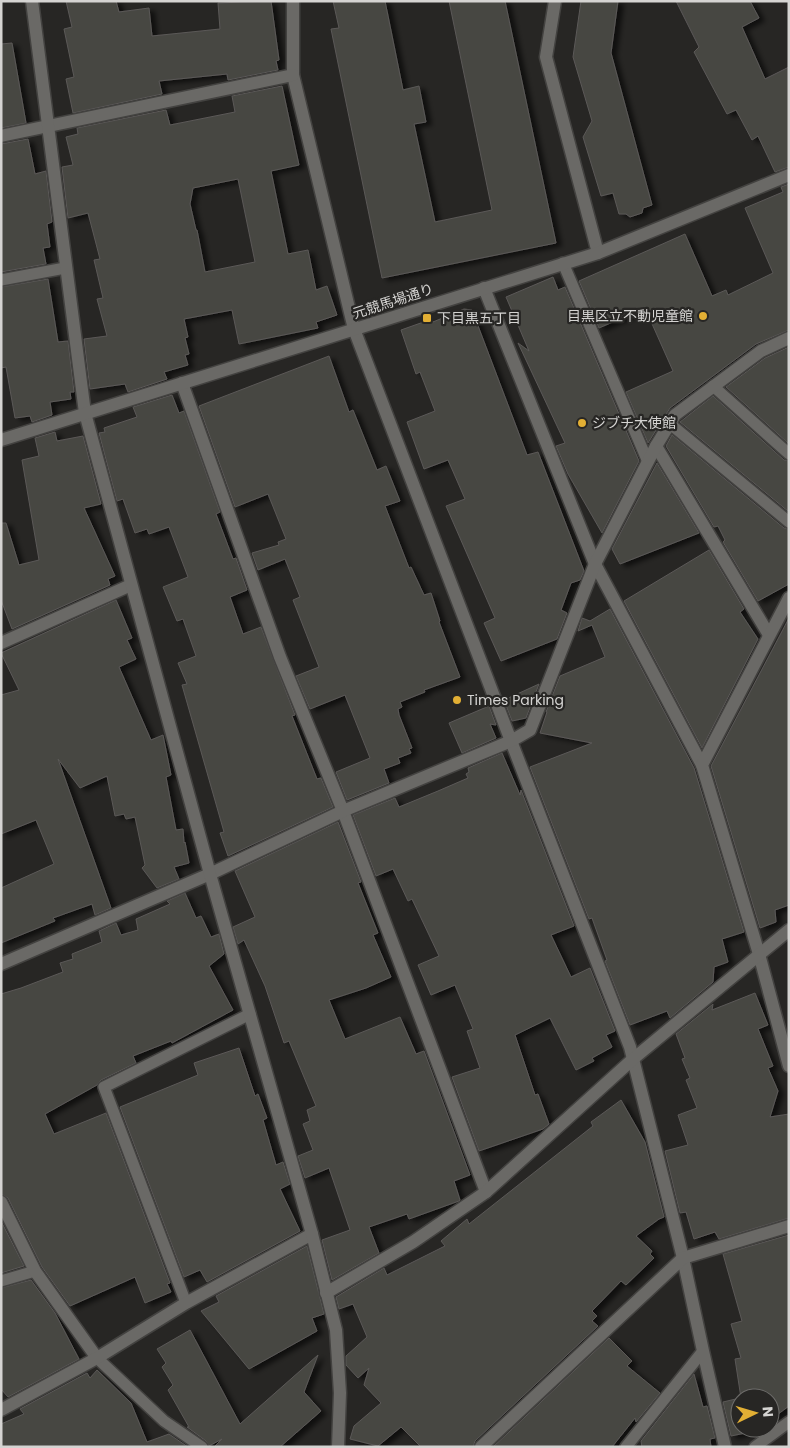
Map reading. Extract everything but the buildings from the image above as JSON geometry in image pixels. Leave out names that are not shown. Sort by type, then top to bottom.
[{"type":"street","points":[[32,1],[85,413],[210,874],[312,1234],[336,1330],[340,1393],[338,1447]]},
{"type":"street","points":[[293,1],[293,75],[354,330],[630,1047],[683,1258],[725,1447]]},
{"type":"street","points":[[555,1],[546,57],[598,253]]},
{"type":"street","points":[[1,136],[293,75]]},
{"type":"street","name":"元競馬場通り","points":[[1,440],[598,253],[789,175]]},
{"type":"street","points":[[484,288],[595,564],[702,765],[759,954],[789,1066]]},
{"type":"street","points":[[1,964],[210,874],[343,811],[511,741],[530,730],[595,564],[656,446],[675,415],[761,351],[789,338]]},
{"type":"street","points":[[182,383],[280,658],[343,811],[486,1192]]},
{"type":"street","points":[[656,446],[770,636]]},
{"type":"street","points":[[1,643],[131,585]]},
{"type":"street","points":[[702,765],[789,598]]},
{"type":"street","points":[[326,1293],[413,1242],[486,1192],[633,1059],[789,930]]},
{"type":"street","points":[[1,1202],[35,1271],[97,1358]]},
{"type":"street","points":[[481,1447],[683,1258],[789,1226]]},
{"type":"street","points":[[1,1410],[97,1358],[186,1303],[312,1234]]},
{"type":"lane","points":[[563,264],[648,462]]},
{"type":"lane","points":[[1,280],[65,268]]},
{"type":"lane","points":[[713,386],[789,454]]},
{"type":"lane","points":[[670,423],[789,522]]},
{"type":"lane","points":[[186,1303],[104,1088],[250,1014]]},
{"type":"lane","points":[[1,1282],[35,1271]]},
{"type":"lane","points":[[626,1447],[703,1351]]},
{"type":"lane","points":[[97,1358],[164,1421],[202,1447]]},
{"type":"lane","points":[[755,1447],[789,1422]]},
{"type":"place","name":"目黒区立不動児童館","points":[[703,316]]},
{"type":"place","name":"下目黒五丁目","points":[[427,318]]},
{"type":"place","name":"ジブチ大使館","points":[[582,423]]},
{"type":"place","name":"Times Parking","points":[[457,700]]}]
